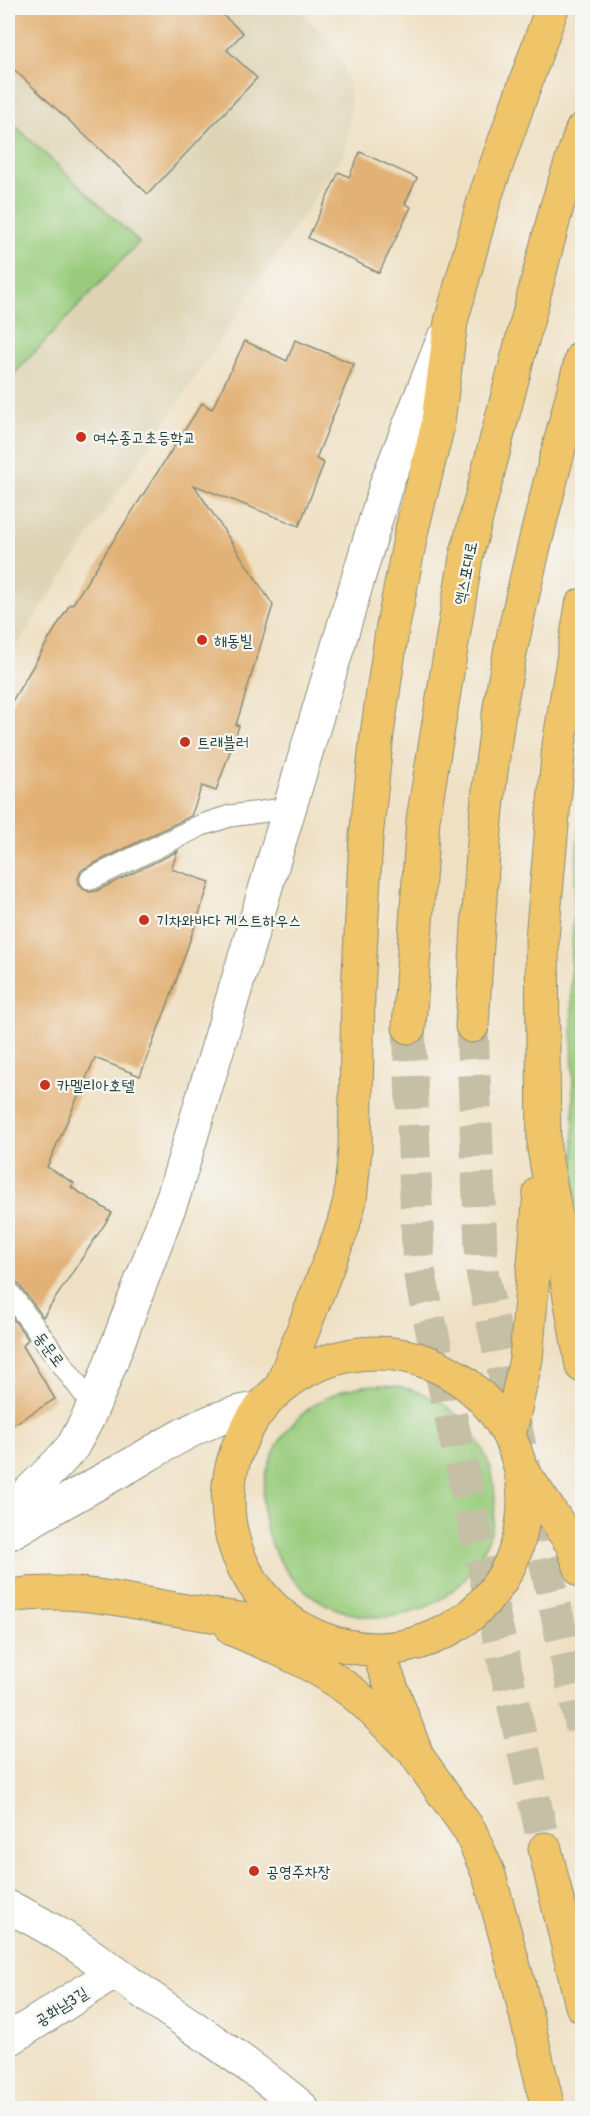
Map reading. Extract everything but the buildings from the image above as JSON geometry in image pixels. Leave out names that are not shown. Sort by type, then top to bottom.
[{"type":"main road","points":[[282,1385],[343,1226],[350,1200],[355,1149],[358,993],[366,838],[376,746],[392,631],[412,529],[437,429],[451,322],[484,197],[552,8]]},
{"type":"main road","name":"엑스포대로","points":[[409,1027],[423,820],[466,557],[557,206],[582,130]]},
{"type":"main road","points":[[472,1026],[486,824],[501,702],[528,578],[582,357]]},
{"type":"main road","points":[[509,1436],[526,1359],[544,1149],[542,939],[559,745],[582,605]]},
{"type":"main road","points":[[544,1149],[582,1366]]},
{"type":"main road","points":[[521,1467],[524,1497],[522,1526],[514,1554],[501,1580],[489,1596],[460,1623],[434,1637],[406,1646],[377,1649],[349,1646],[322,1639],[298,1627],[260,1593],[246,1573],[236,1551],[227,1501],[229,1477],[246,1430],[259,1409],[282,1385],[307,1369],[334,1359],[364,1354],[393,1354],[422,1360],[450,1372],[494,1411],[509,1436],[521,1467],[572,1544],[582,1571]]},
{"type":"main road","points":[[8,1596],[63,1592],[101,1594],[182,1610],[298,1627]]},
{"type":"main road","points":[[182,1610],[264,1642],[324,1673],[359,1698],[417,1756],[470,1831],[489,1875],[519,1985],[548,2109]]},
{"type":"main road","points":[[377,1649],[417,1756]]},
{"type":"main road","points":[[545,1849],[582,2006]]},
{"type":"street","points":[[8,1513],[73,1446],[93,1406],[174,1194],[387,482],[451,322]]},
{"type":"street","points":[[8,1534],[180,1436],[238,1411],[259,1409]]},
{"type":"street","points":[[8,1907],[48,1928],[115,1972],[264,2077],[302,2109]]},
{"type":"street","name":"공화남3길","points":[[8,2040],[115,1972]]},
{"type":"lane","points":[[91,879],[201,825],[230,816],[290,808]]},
{"type":"lane","name":"동문로","points":[[8,1291],[93,1406]]},
{"type":"shaded area","name":"여수종고초등학교","points":[[8,8],[298,8],[342,58],[351,98],[346,151],[8,658]]},
{"type":"green space","points":[[8,119],[139,242],[8,380]]},
{"type":"green space","points":[[582,789],[582,1238],[575,1195],[571,966]]},
{"type":"green space","points":[[368,1385],[390,1385],[413,1390],[444,1404],[469,1427],[476,1436],[490,1467],[495,1501],[493,1524],[481,1556],[469,1575],[453,1591],[444,1598],[413,1612],[390,1617],[368,1617],[345,1612],[314,1598],[289,1575],[282,1566],[268,1535],[263,1512],[263,1490],[268,1467],[282,1436],[305,1411],[314,1404],[345,1390]]},
{"type":"tunnel","points":[[472,1026],[482,1272],[582,1729]]},
{"type":"tunnel","points":[[409,1027],[419,1271],[545,1849]]},
{"type":"place","name":"여수종고초등학교","points":[[81,437]]},
{"type":"place","name":"해동빌","points":[[202,640]]},
{"type":"place","name":"트래블러","points":[[185,742]]},
{"type":"place","name":"기차와바다 게스트하우스","points":[[144,920]]},
{"type":"place","name":"카멜리아호텔","points":[[45,1085]]},
{"type":"place","name":"공영주차장","points":[[254,1871]]}]
